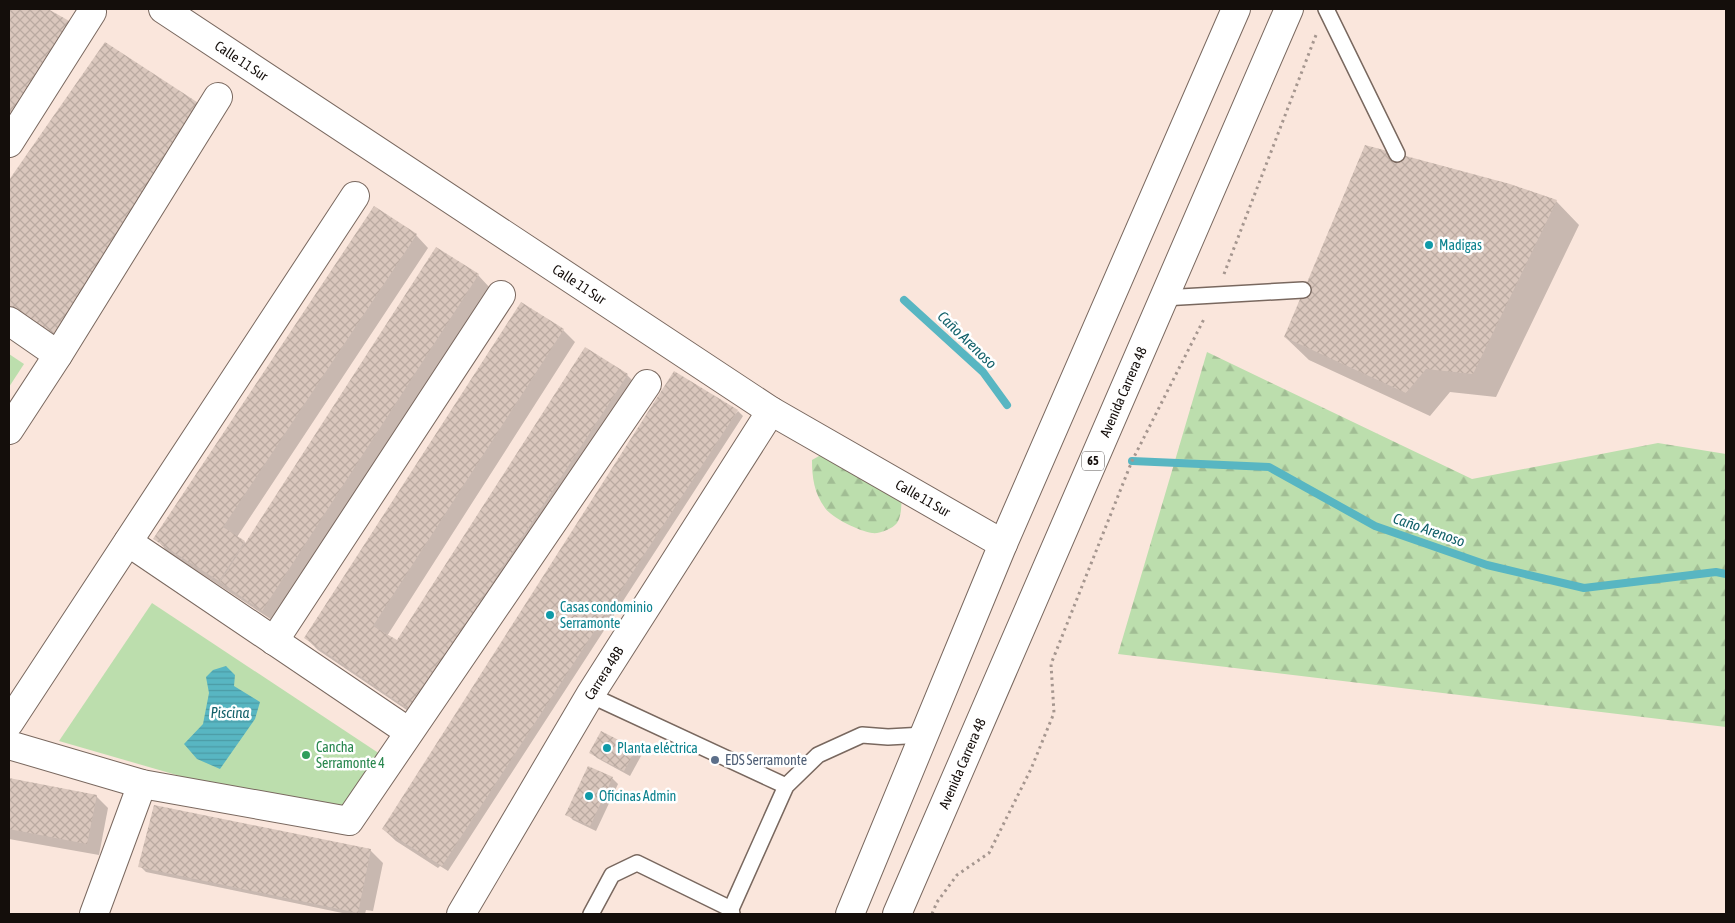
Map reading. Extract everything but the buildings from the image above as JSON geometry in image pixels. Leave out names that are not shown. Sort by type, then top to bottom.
[{"type":"street","name":"Calle 11 Sur","points":[[163,9],[771,412],[1004,544]]},
{"type":"street","points":[[850,914],[1004,544],[1236,9]]},
{"type":"street","name":"Avenida Carrera 48","points":[[898,914],[1289,9]]},
{"type":"street","points":[[9,143],[92,12]]},
{"type":"street","points":[[9,430],[58,355],[218,97]]},
{"type":"street","points":[[9,723],[355,196]]},
{"type":"street","points":[[274,641],[501,295]]},
{"type":"street","points":[[9,321],[58,355]]},
{"type":"street","points":[[9,745],[142,784],[350,821],[647,384]]},
{"type":"street","name":"Carrera 48B","points":[[461,914],[590,695],[771,412]]},
{"type":"street","points":[[128,542],[409,732]]},
{"type":"street","points":[[94,914],[142,784]]},
{"type":"lane","points":[[1326,9],[1397,154]]},
{"type":"lane","points":[[1164,298],[1303,290]]},
{"type":"lane","points":[[590,695],[786,786]]},
{"type":"lane","points":[[591,914],[612,875],[637,863],[732,912],[786,786],[818,755],[862,735],[888,737],[924,736]]},
{"type":"path","points":[[932,914],[937,902],[957,875],[989,853],[1031,769],[1054,713],[1051,664],[1132,461],[1216,295],[1326,9]]},
{"type":"green space","points":[[1207,352],[1472,479],[1658,443],[1726,454],[1726,727],[1118,654]]},
{"type":"green space","points":[[9,354],[24,364],[9,387]]},
{"type":"green space","points":[[826,452],[902,496],[900,517],[895,525],[882,532],[872,533],[846,524],[828,512],[816,491],[812,466],[812,460]]},
{"type":"green space","points":[[152,603],[380,754],[345,812],[218,787],[59,741]]},
{"type":"water","name":"Piscina","points":[[226,666],[235,675],[234,686],[260,702],[255,719],[220,769],[197,759],[184,744],[203,724],[209,693],[206,677],[213,670]]},
{"type":"waterway","name":"Caño Arenoso","points":[[904,300],[983,372],[1007,405]]},
{"type":"waterway","name":"Caño Arenoso","points":[[1132,461],[1269,467],[1375,526],[1487,565],[1584,588],[1716,572],[1726,574]]},
{"type":"place","name":"Madigas","points":[[1429,245]]},
{"type":"place","name":"Casas condominio Serramonte","points":[[550,615]]},
{"type":"place","name":"Planta eléctrica","points":[[607,748]]},
{"type":"place","name":"Cancha Serramonte 4","points":[[306,755]]},
{"type":"place","name":"EDS Serramonte","points":[[715,760]]},
{"type":"place","name":"Oficinas Admin","points":[[589,796]]}]
